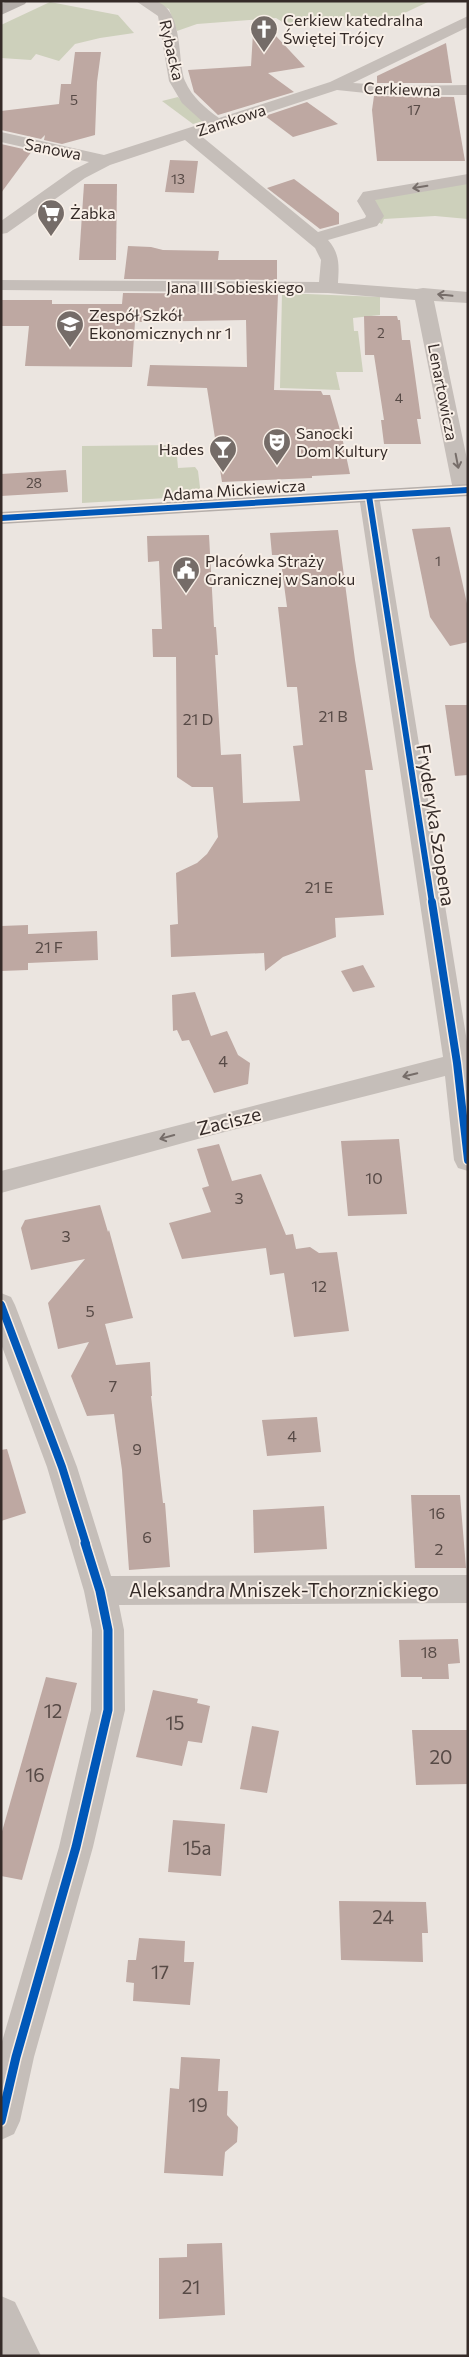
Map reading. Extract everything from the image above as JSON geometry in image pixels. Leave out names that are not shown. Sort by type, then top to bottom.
[{"type":"street","points":[[1,10],[20,1]]},
{"type":"street","name":"Rybacka","points":[[143,1],[163,12],[168,24],[177,80],[185,98],[197,110],[217,124]]},
{"type":"street","name":"Zamkowa","points":[[1,229],[65,183],[104,161],[336,85],[468,21]]},
{"type":"street","name":"Cerkiewna","points":[[336,85],[351,88],[400,90],[468,90]]},
{"type":"street","points":[[188,134],[328,248],[331,260],[328,288]]},
{"type":"street","name":"Sanowa","points":[[1,138],[82,154],[104,161]]},
{"type":"street","points":[[315,238],[370,222],[375,216],[366,201],[369,196],[468,179]]},
{"type":"street","name":"Jana III Sobieskiego","points":[[1,285],[328,288],[422,293],[468,298]]},
{"type":"street","name":"Lenartowicza","points":[[422,293],[465,490]]},
{"type":"street","name":"Adama Mickiewicza","points":[[1,518],[465,490]]},
{"type":"street","name":"Fryderyka Szopena","points":[[369,496],[457,1063],[468,1160]]},
{"type":"street","name":"Zacisze","points":[[1,1182],[205,1127],[457,1063]]},
{"type":"street","points":[[1,1305],[62,1467],[100,1591],[108,1630],[108,1710],[76,1847],[16,2057],[1,2121]]},
{"type":"street","name":"Aleksandra Mniszek-Tchorznickiego","points":[[100,1591],[468,1589]]},
{"type":"street","points":[[1,2316],[20,2356]]},
{"type":"green space","points":[[151,1],[430,1],[396,17],[284,23],[276,18],[197,24],[177,31],[169,9]]},
{"type":"green space","points":[[50,2],[118,15],[134,33],[75,44],[59,61],[36,54],[31,60],[1,58],[1,25]]},
{"type":"green space","points":[[178,97],[203,121],[193,124],[162,101]]},
{"type":"green space","points":[[468,182],[468,219],[435,216],[384,219],[382,224],[377,222],[373,200],[381,196]]},
{"type":"green space","points":[[282,293],[380,297],[380,315],[353,318],[354,331],[358,331],[363,372],[336,372],[340,390],[280,388]]},
{"type":"green space","points":[[176,445],[178,468],[195,467],[198,471],[201,496],[82,503],[82,446]]},
{"type":"building","points":[[253,33],[270,37],[276,36],[305,67],[268,73],[294,92],[218,115],[194,92],[188,70],[251,66]]},
{"type":"building","points":[[446,43],[452,83],[377,83],[377,76]]},
{"type":"building","points":[[75,52],[101,52],[97,82],[95,135],[62,144],[44,140],[45,135],[41,139],[1,130],[1,111],[59,104],[61,84],[71,84]]},
{"type":"building","points":[[374,96],[454,97],[465,161],[377,161],[372,110]]},
{"type":"building","points":[[307,102],[338,124],[293,137],[265,116]]},
{"type":"building","points":[[1,144],[32,151],[1,193]]},
{"type":"building","points":[[170,160],[198,161],[194,193],[165,192]]},
{"type":"building","points":[[294,179],[339,213],[339,224],[320,229],[267,188]]},
{"type":"building","points":[[84,184],[117,184],[116,260],[79,260]]},
{"type":"building","points":[[128,246],[151,247],[163,250],[219,251],[218,260],[277,260],[277,280],[124,279]]},
{"type":"building","points":[[123,293],[278,294],[274,390],[321,391],[323,395],[330,395],[350,474],[312,476],[312,478],[222,482],[207,388],[147,386],[150,365],[247,367],[246,320],[135,322],[132,367],[25,366],[29,326],[1,326],[1,300],[52,300],[52,304],[122,304]]},
{"type":"building","points":[[364,316],[397,316],[398,320],[400,320],[402,340],[410,340],[421,419],[417,419],[421,444],[384,444],[381,420],[384,420],[374,355],[365,355]]},
{"type":"building","points":[[66,470],[68,492],[1,496],[1,474]]},
{"type":"building","points":[[450,527],[468,608],[468,642],[450,646],[430,617],[412,529]]},
{"type":"building","points":[[338,530],[355,660],[373,770],[365,770],[384,915],[335,918],[336,937],[283,957],[265,971],[264,953],[171,957],[170,925],[178,924],[176,873],[197,863],[207,854],[218,837],[213,787],[192,787],[177,777],[176,657],[153,657],[152,629],[162,629],[159,561],[148,562],[147,536],[209,535],[214,627],[216,627],[218,655],[215,655],[221,755],[241,754],[243,803],[300,801],[293,746],[303,745],[297,687],[287,687],[278,607],[287,607],[280,555],[272,555],[270,533]]},
{"type":"building","points":[[445,705],[468,705],[468,775],[455,776]]},
{"type":"building","points":[[28,925],[28,934],[97,931],[98,960],[28,963],[28,970],[1,971],[1,926]]},
{"type":"building","points":[[363,965],[375,987],[353,992],[341,971]]},
{"type":"building","points":[[195,992],[211,1036],[227,1031],[238,1055],[250,1063],[248,1084],[214,1093],[189,1040],[182,1041],[177,1030],[173,1031],[172,995]]},
{"type":"building","points":[[399,1139],[407,1214],[348,1216],[341,1141]]},
{"type":"building","points":[[219,1144],[232,1181],[261,1174],[286,1235],[293,1234],[296,1249],[310,1247],[319,1253],[337,1252],[349,1331],[294,1337],[284,1273],[270,1275],[266,1248],[182,1259],[169,1223],[211,1212],[202,1188],[209,1186],[197,1149]]},
{"type":"building","points":[[100,1205],[108,1232],[109,1230],[133,1318],[105,1324],[116,1365],[150,1362],[151,1396],[163,1503],[165,1503],[170,1567],[129,1570],[122,1470],[114,1414],[87,1416],[71,1376],[89,1342],[58,1349],[48,1303],[85,1259],[31,1270],[21,1228],[25,1220]]},
{"type":"building","points":[[317,1417],[321,1452],[267,1456],[262,1420]]},
{"type":"building","points":[[7,1449],[26,1513],[1,1521],[1,1450]]},
{"type":"building","points":[[411,1495],[460,1495],[466,1568],[415,1568]]},
{"type":"building","points":[[324,1506],[327,1549],[254,1553],[253,1510]]},
{"type":"building","points":[[458,1639],[460,1663],[448,1664],[449,1679],[401,1677],[399,1640]]},
{"type":"building","points":[[46,1677],[77,1683],[22,1880],[1,1876],[1,1835]]},
{"type":"building","points":[[153,1690],[198,1699],[197,1703],[210,1706],[202,1743],[188,1741],[182,1766],[136,1757]]},
{"type":"building","points":[[252,1726],[279,1731],[267,1793],[240,1789]]},
{"type":"building","points":[[412,1730],[468,1730],[468,1784],[416,1785]]},
{"type":"building","points":[[173,1820],[225,1824],[221,1876],[168,1872]]},
{"type":"building","points":[[339,1901],[426,1902],[428,1933],[422,1933],[423,1962],[341,1960]]},
{"type":"building","points":[[139,1938],[185,1941],[184,1962],[194,1962],[190,2005],[133,2001],[134,1983],[126,1982],[128,1960],[136,1960]]},
{"type":"building","points":[[181,2057],[220,2059],[218,2091],[228,2091],[227,2115],[238,2127],[237,2142],[225,2152],[223,2176],[164,2173],[170,2088],[179,2089]]},
{"type":"building","points":[[222,2243],[225,2315],[159,2319],[159,2258],[187,2257],[187,2244]]},
{"type":"cycle path","points":[[1,518],[468,490]]},
{"type":"cycle path","points":[[369,496],[457,1063],[468,1160]]},
{"type":"cycle path","points":[[1,1305],[62,1467],[100,1591],[108,1630],[108,1710],[76,1847],[16,2057],[1,2121]]},
{"type":"place","name":"Cerkiew katedralna Świętej Trójcy","points":[[264,53]]},
{"type":"place","name":"Żabka","points":[[51,237]]},
{"type":"place","name":"Zespół Szkół Ekonomicznych nr 1","points":[[70,348]]},
{"type":"place","name":"Sanocki Dom Kultury","points":[[277,466]]},
{"type":"place","name":"Hades","points":[[223,473]]},
{"type":"place","name":"Placówka Straży Granicznej w Sanoku","points":[[186,594]]}]
